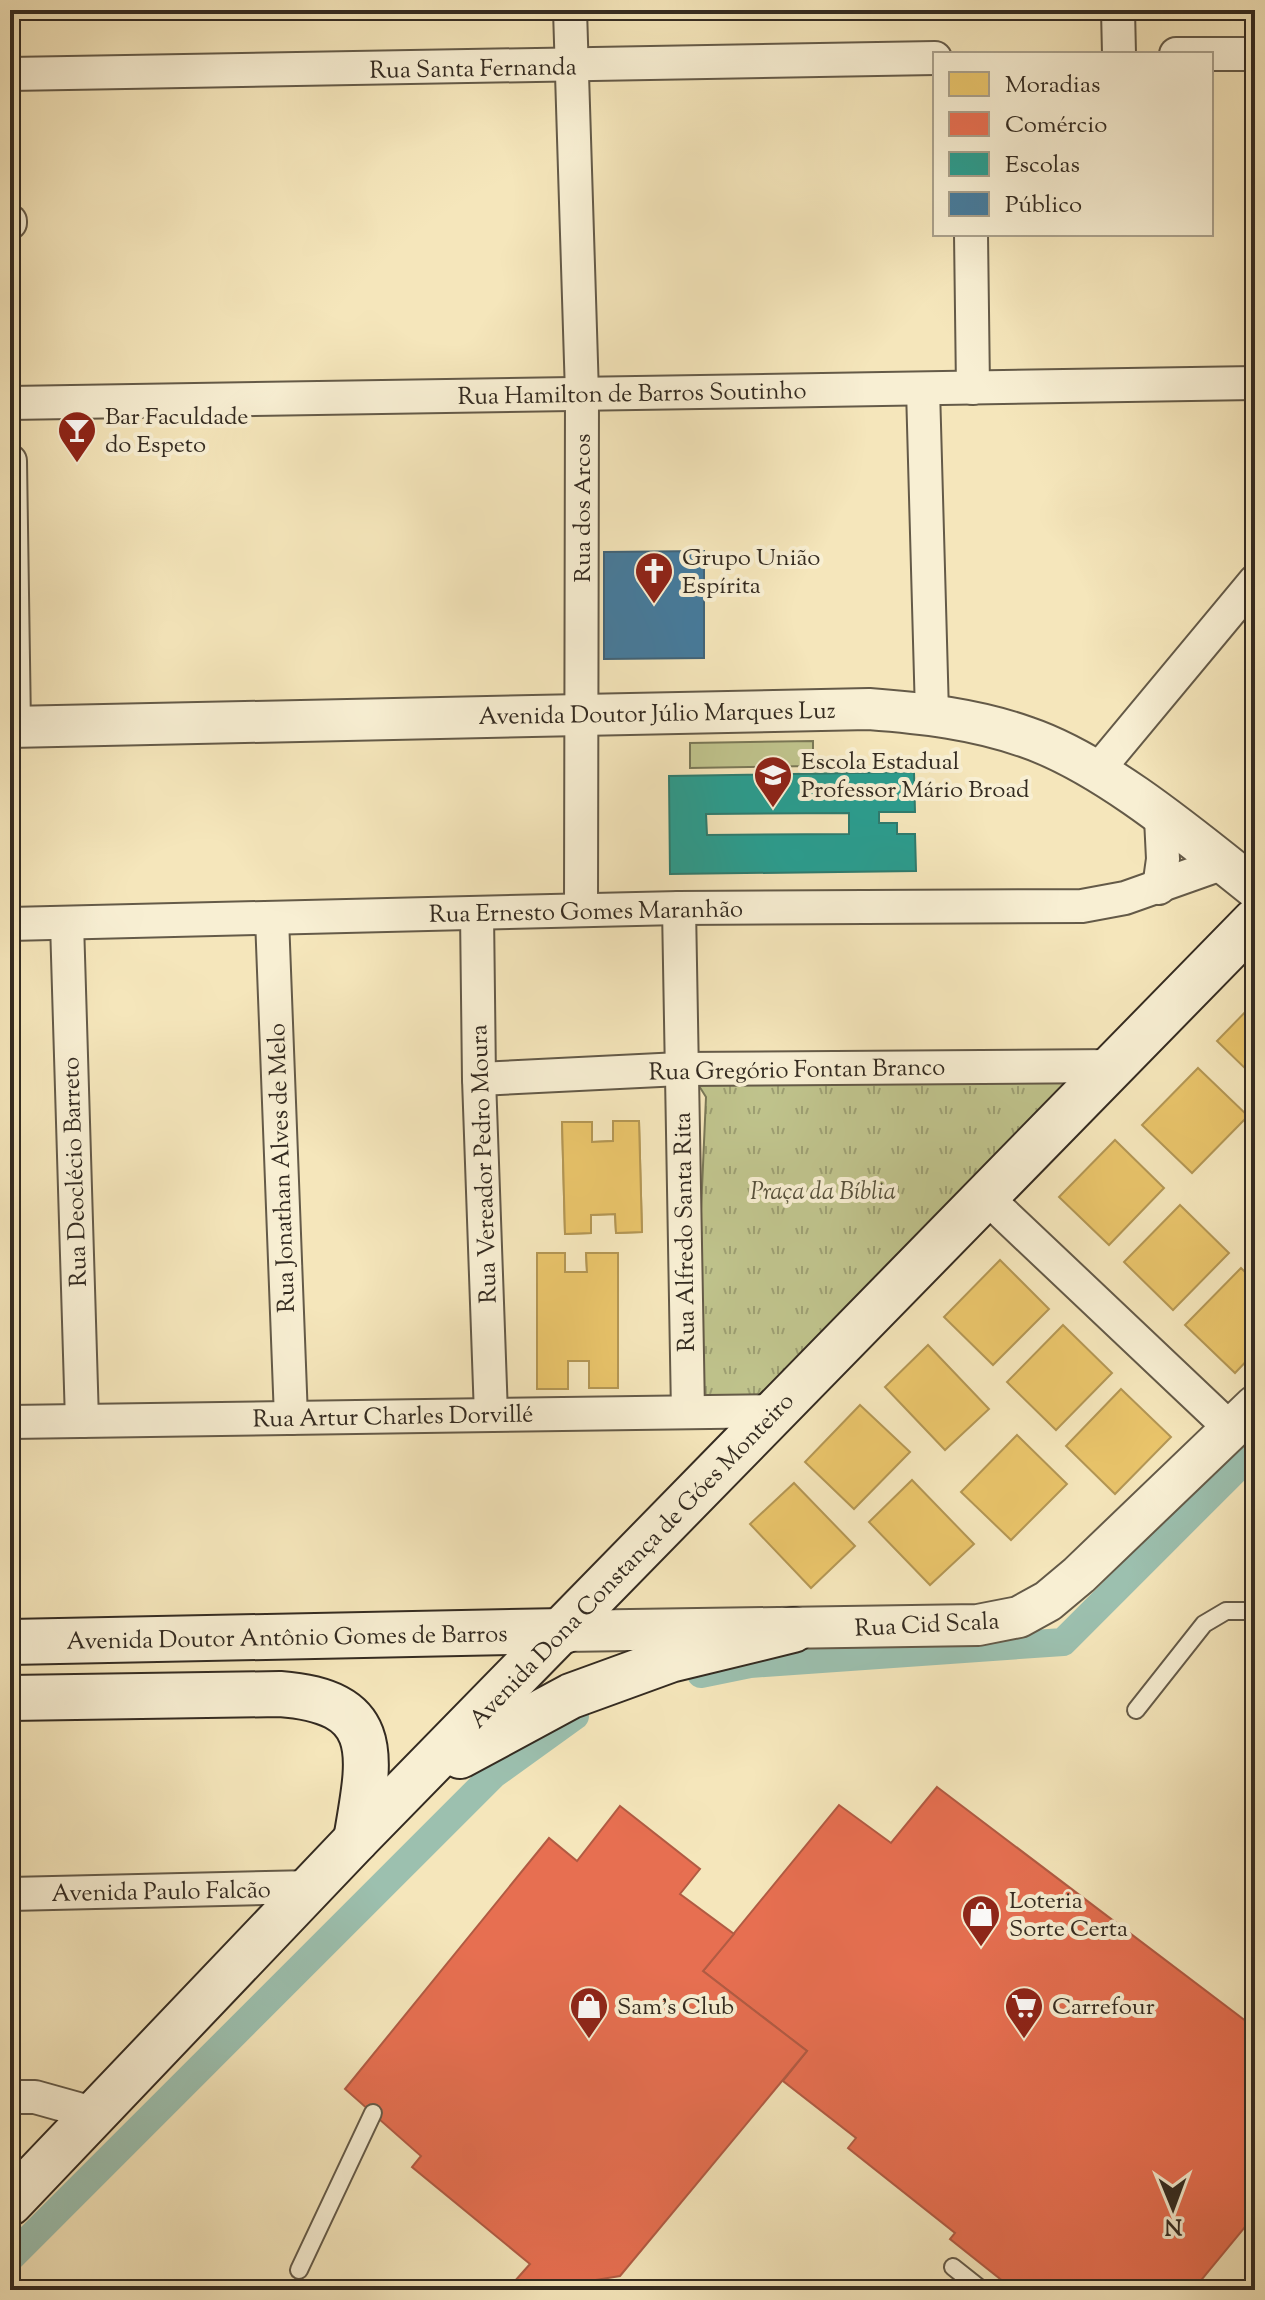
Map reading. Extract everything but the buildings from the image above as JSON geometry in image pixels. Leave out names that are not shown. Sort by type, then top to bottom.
[{"type":"main road","name":"Avenida Dona Constança de Góes Monteiro","points":[[10,2203],[356,1840],[564,1631],[1255,921]]},
{"type":"main road","points":[[416,1780],[571,1696],[670,1660],[793,1630]]},
{"type":"main road","name":"Avenida Doutor Antônio Gomes de Barros","points":[[10,1642],[564,1631]]},
{"type":"main road","points":[[276,1638],[280,1694]]},
{"type":"main road","points":[[10,1698],[280,1694],[309,1697],[331,1704],[352,1716],[360,1728],[366,1756],[356,1840]]},
{"type":"street","name":"Rua dos Arcos","points":[[570,10],[582,394],[581,910]]},
{"type":"street","points":[[1118,10],[1119,52]]},
{"type":"street","points":[[1213,54],[1255,54]]},
{"type":"street","name":"Rua Santa Fernanda","points":[[10,74],[573,67],[933,58]]},
{"type":"street","points":[[971,236],[973,388]]},
{"type":"street","name":"Rua Hamilton de Barros Soutinho","points":[[10,403],[1255,383]]},
{"type":"street","points":[[923,389],[932,713]]},
{"type":"street","points":[[10,461],[12,726]]},
{"type":"street","points":[[1097,771],[1255,581]]},
{"type":"street","name":"Avenida Doutor Júlio Marques Luz","points":[[12,726],[869,709],[932,713],[1027,737],[1097,771],[1255,888]]},
{"type":"street","points":[[1159,888],[1163,859],[1161,818]]},
{"type":"street","name":"Rua Ernesto Gomes Maranhão","points":[[10,924],[679,908],[1082,906],[1159,888],[1224,863]]},
{"type":"street","name":"Rua Alfredo Santa Rita","points":[[679,908],[688,1412]]},
{"type":"street","name":"Rua Vereador Pedro Moura","points":[[477,913],[479,1079],[491,1415]]},
{"type":"street","name":"Rua Jonathan Alves de Melo","points":[[272,918],[291,1418]]},
{"type":"street","name":"Rua Deoclécio Barreto","points":[[67,923],[82,1421]]},
{"type":"street","name":"Rua Gregório Fontan Branco","points":[[479,1079],[680,1069],[1115,1066]]},
{"type":"street","points":[[987,1198],[1243,1417]]},
{"type":"street","name":"Rua Artur Charles Dorvillé","points":[[10,1422],[775,1411]]},
{"type":"street","name":"Rua Cid Scala","points":[[564,1631],[978,1625],[1019,1617],[1079,1575],[1243,1417]]},
{"type":"street","name":"Avenida Paulo Falcão","points":[[10,1894],[312,1887]]},
{"type":"street","points":[[10,2097],[35,2097],[96,2114]]},
{"type":"lane","points":[[1136,1710],[1204,1624],[1226,1611],[1255,1611]]},
{"type":"lane","points":[[299,2270],[373,2113]]},
{"type":"lane","points":[[953,2267],[982,2290]]},
{"type":"green space","points":[[813,741],[813,766],[690,768],[690,743]]},
{"type":"green space","name":"Praça da Bíblia","points":[[1115,1066],[748,1439],[692,1415],[706,1097],[689,1070]]},
{"type":"waterway","points":[[701,1674],[750,1664],[1063,1642],[1255,1450]]},
{"type":"waterway","points":[[10,2258],[493,1775],[575,1716]]},
{"type":"place","name":"Bar Faculdade do Espeto","points":[[77,464]]},
{"type":"place","name":"Grupo União Espírita","points":[[654,605]]},
{"type":"place","name":"Escola Estadual Professor Mário Broad","points":[[773,809]]},
{"type":"place","name":"Loteria Sorte Certa","points":[[981,1948]]},
{"type":"place","name":"Sam's Club","points":[[589,2040]]},
{"type":"place","name":"Carrefour","points":[[1024,2040]]}]
